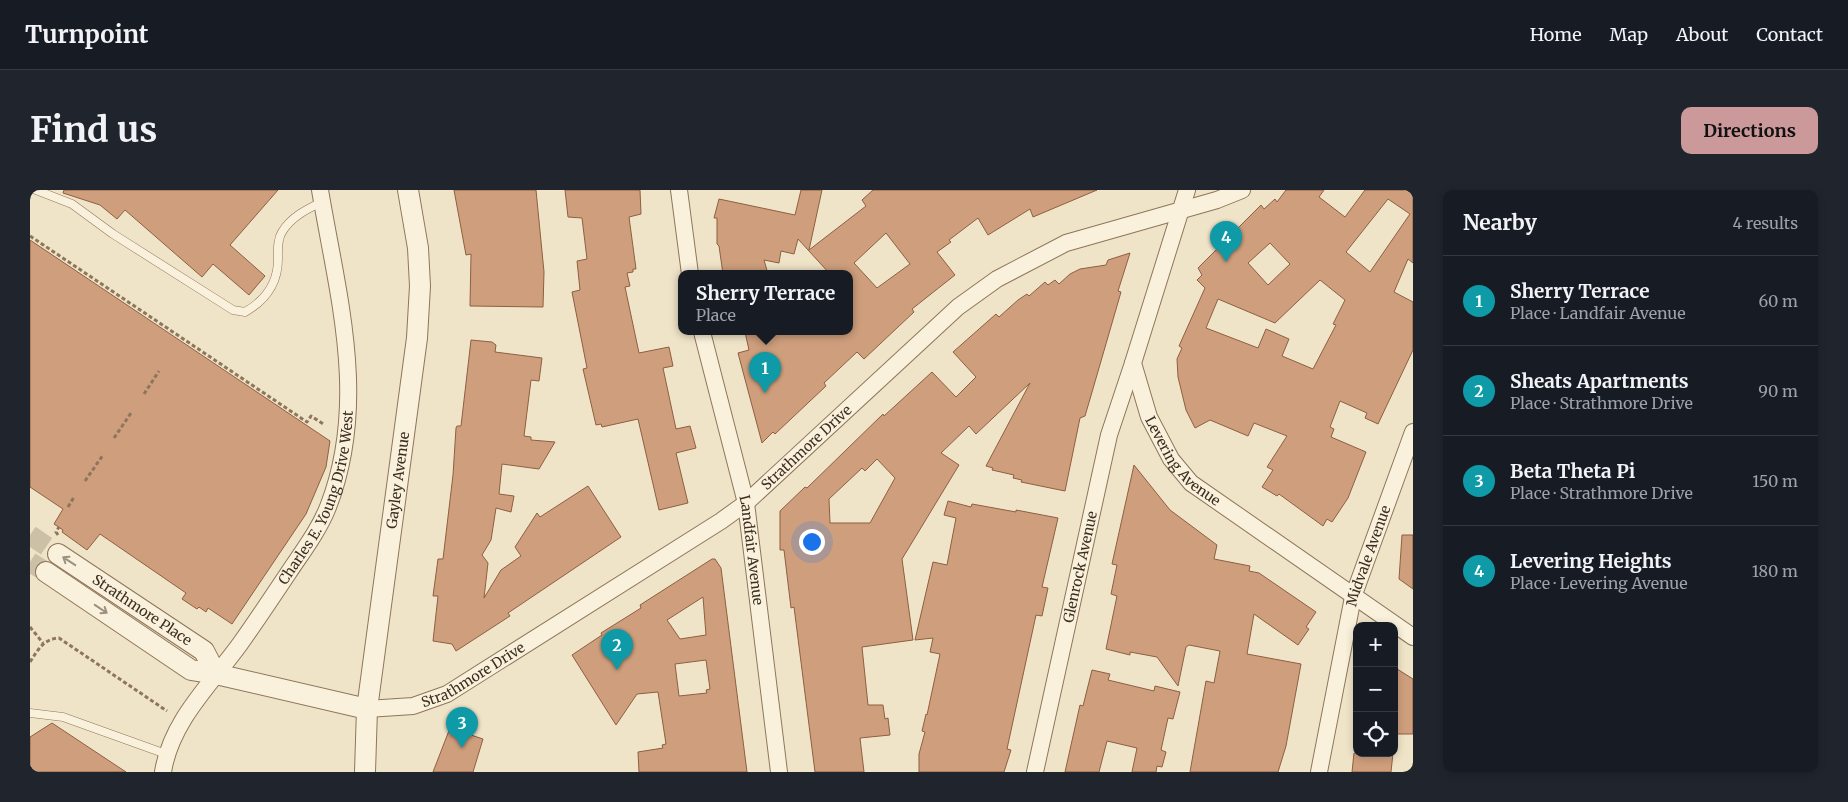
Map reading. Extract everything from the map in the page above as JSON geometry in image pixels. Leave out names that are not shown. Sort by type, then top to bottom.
[{"type":"street","name":"Gayley Avenue","points":[[365,772],[367,709],[417,338],[420,286],[418,248],[408,190]]},
{"type":"street","points":[[680,190],[690,270]]},
{"type":"street","points":[[1133,363],[1187,190]]},
{"type":"street","name":"Strathmore Drive","points":[[367,709],[413,706],[447,694],[721,522],[746,502],[958,307],[997,279],[1066,243],[1181,210],[1242,190]]},
{"type":"street","name":"Charles E. Young Drive West","points":[[163,772],[166,754],[175,734],[216,674],[240,644],[307,545],[328,509],[341,470],[348,428],[349,359],[321,196]]},
{"type":"street","name":"Landfair Avenue","points":[[703,335],[746,502],[780,772]]},
{"type":"street","name":"Levering Avenue","points":[[1133,363],[1149,417],[1171,458],[1191,483],[1353,598],[1413,637]]},
{"type":"street","name":"Glenrock Avenue","points":[[1035,772],[1109,435],[1133,363]]},
{"type":"street","name":"Midvale Avenue","points":[[1320,772],[1353,598],[1413,432]]},
{"type":"street","name":"Strathmore Place","points":[[58,554],[204,651],[216,674]]},
{"type":"street","name":"Strathmore Place","points":[[46,572],[191,670],[216,674],[367,709]]},
{"type":"lane","points":[[36,190],[72,204],[113,234],[233,310],[245,312],[257,305],[274,284],[278,270],[278,245],[281,233],[321,196]]},
{"type":"lane","points":[[30,713],[43,713],[63,717],[166,754]]},
{"type":"path","points":[[30,236],[307,422],[311,416],[325,425]]},
{"type":"path","points":[[144,394],[159,372]]},
{"type":"path","points":[[114,438],[131,413]]},
{"type":"path","points":[[85,481],[103,455]]},
{"type":"path","points":[[68,507],[74,497]]},
{"type":"path","points":[[30,627],[43,643]]},
{"type":"path","points":[[30,662],[43,643],[52,638],[59,638],[167,711]]},
{"type":"building","points":[[64,190],[278,190],[230,245],[265,276],[249,295],[213,264],[202,277],[125,210],[117,219],[100,205],[63,193]]},
{"type":"building","points":[[454,190],[536,190],[544,272],[543,307],[470,306],[471,254],[466,255]]},
{"type":"building","points":[[565,190],[640,190],[641,214],[629,217],[636,269],[633,269],[633,272],[627,273],[630,286],[625,287],[639,353],[669,347],[673,366],[663,368],[676,429],[690,426],[696,448],[676,453],[688,503],[659,510],[638,419],[602,427],[601,424],[596,425],[583,369],[587,368],[572,292],[580,290],[577,261],[587,259],[582,218],[568,217]]},
{"type":"building","points":[[801,190],[822,190],[809,250],[866,206],[862,200],[873,190],[1097,190],[1033,217],[1030,209],[988,235],[978,218],[949,240],[951,242],[937,252],[955,275],[912,309],[914,312],[864,359],[857,352],[824,383],[826,386],[775,434],[773,432],[762,443],[738,353],[749,350],[746,335],[853,335],[853,270],[826,270],[798,239],[794,254],[781,251],[779,263],[764,260],[767,270],[722,270],[719,246],[717,244],[717,218],[714,218],[719,199],[795,215]],"holes":[[[886,233],[910,264],[877,288],[854,263]]]},
{"type":"building","points":[[1286,190],[1324,190],[1319,197],[1345,217],[1365,190],[1413,190],[1413,263],[1408,259],[1394,292],[1413,302],[1413,350],[1378,424],[1365,418],[1367,413],[1340,401],[1330,427],[1334,429],[1331,437],[1366,452],[1348,498],[1332,522],[1327,519],[1323,526],[1279,494],[1277,496],[1262,487],[1273,470],[1267,467],[1287,436],[1254,423],[1248,436],[1210,420],[1195,428],[1186,410],[1178,377],[1177,359],[1182,348],[1179,346],[1205,288],[1197,280],[1202,275],[1198,268],[1261,205],[1264,209],[1275,199],[1277,202]],"holes":[[[1388,199],[1410,214],[1370,272],[1346,252]],[[1270,243],[1290,264],[1268,285],[1248,263]],[[1320,280],[1345,300],[1333,324],[1336,325],[1313,369],[1282,356],[1289,339],[1266,329],[1258,348],[1206,328],[1218,299],[1275,323]]]},
{"type":"building","points":[[30,240],[330,441],[326,467],[306,514],[232,624],[208,608],[206,612],[199,607],[197,609],[182,599],[186,593],[100,534],[87,550],[54,524],[63,509],[30,487]]},
{"type":"building","points":[[1130,253],[1118,291],[1121,292],[1085,416],[1080,418],[1065,491],[1021,482],[1022,480],[1013,478],[1014,475],[992,470],[993,468],[986,466],[1030,383],[976,434],[969,426],[941,453],[959,465],[902,559],[913,640],[862,647],[868,705],[883,705],[885,719],[888,718],[890,735],[860,738],[864,772],[815,772],[794,607],[791,608],[784,550],[780,550],[780,511],[805,487],[807,488],[883,414],[884,416],[932,372],[956,397],[976,377],[953,352],[996,314],[999,317],[1018,300],[1027,294],[1029,296],[1045,282],[1048,285],[1055,280],[1059,284],[1070,274],[1080,269],[1106,265],[1108,260]],"holes":[[[877,459],[895,478],[870,523],[830,523],[829,499],[862,468],[865,471]]]},
{"type":"building","points":[[471,340],[492,342],[496,345],[495,352],[542,358],[539,381],[531,380],[524,436],[531,437],[531,440],[555,442],[539,469],[502,464],[499,494],[514,496],[511,512],[496,508],[491,540],[482,555],[488,563],[484,598],[501,570],[521,556],[515,547],[537,513],[540,517],[588,486],[621,537],[508,613],[510,616],[456,651],[452,644],[433,641],[438,596],[433,596],[438,559],[443,559],[453,475],[456,428],[461,426]]},
{"type":"building","points":[[1134,465],[1170,510],[1217,545],[1214,559],[1250,566],[1249,571],[1259,573],[1316,612],[1306,627],[1309,629],[1298,645],[1254,614],[1247,654],[1301,664],[1286,746],[1278,772],[1190,772],[1206,681],[1214,683],[1220,651],[1189,645],[1186,647],[1178,686],[1157,657],[1130,652],[1130,655],[1106,649],[1117,596],[1111,594],[1117,565],[1112,564]]},
{"type":"building","points":[[948,501],[971,507],[972,504],[1058,518],[1042,587],[1048,588],[1042,616],[1036,615],[1007,749],[1011,750],[1004,772],[919,772],[919,754],[925,732],[922,731],[940,654],[930,652],[933,638],[915,640],[933,562],[947,565],[956,518],[944,515]]},
{"type":"building","points":[[1402,535],[1413,535],[1413,589],[1399,579]]},
{"type":"building","points":[[712,559],[715,559],[721,568],[747,772],[639,772],[638,752],[663,748],[662,745],[666,744],[658,692],[637,694],[616,725],[572,655],[602,635],[601,633],[641,608],[640,605]],"holes":[[[703,597],[706,635],[680,639],[667,620]],[[706,660],[710,689],[706,690],[707,693],[679,696],[675,664]]]},
{"type":"building","points":[[1092,670],[1110,674],[1108,680],[1154,691],[1155,686],[1180,692],[1173,719],[1168,718],[1161,750],[1166,752],[1162,767],[1157,766],[1156,772],[1132,772],[1137,748],[1107,741],[1099,772],[1065,772],[1080,705],[1083,706]]},
{"type":"building","points":[[1398,670],[1413,679],[1413,734],[1398,734]]},
{"type":"building","points":[[52,723],[126,772],[30,772],[30,737]]},
{"type":"building","points":[[450,728],[483,739],[473,772],[433,772]]},
{"type":"building","points":[[1354,757],[1393,757],[1391,772],[1352,772]]},
{"type":"tunnel","points":[[30,535],[58,554]]},
{"type":"tunnel","points":[[30,562],[46,572]]},
{"type":"place","name":"Levering Heights","points":[[1226,262]]},
{"type":"place","name":"Sherry Terrace","points":[[765,393]]},
{"type":"place","name":"Sheats Apartments","points":[[617,670]]},
{"type":"place","name":"Beta Theta Pi","points":[[462,748]]}]
